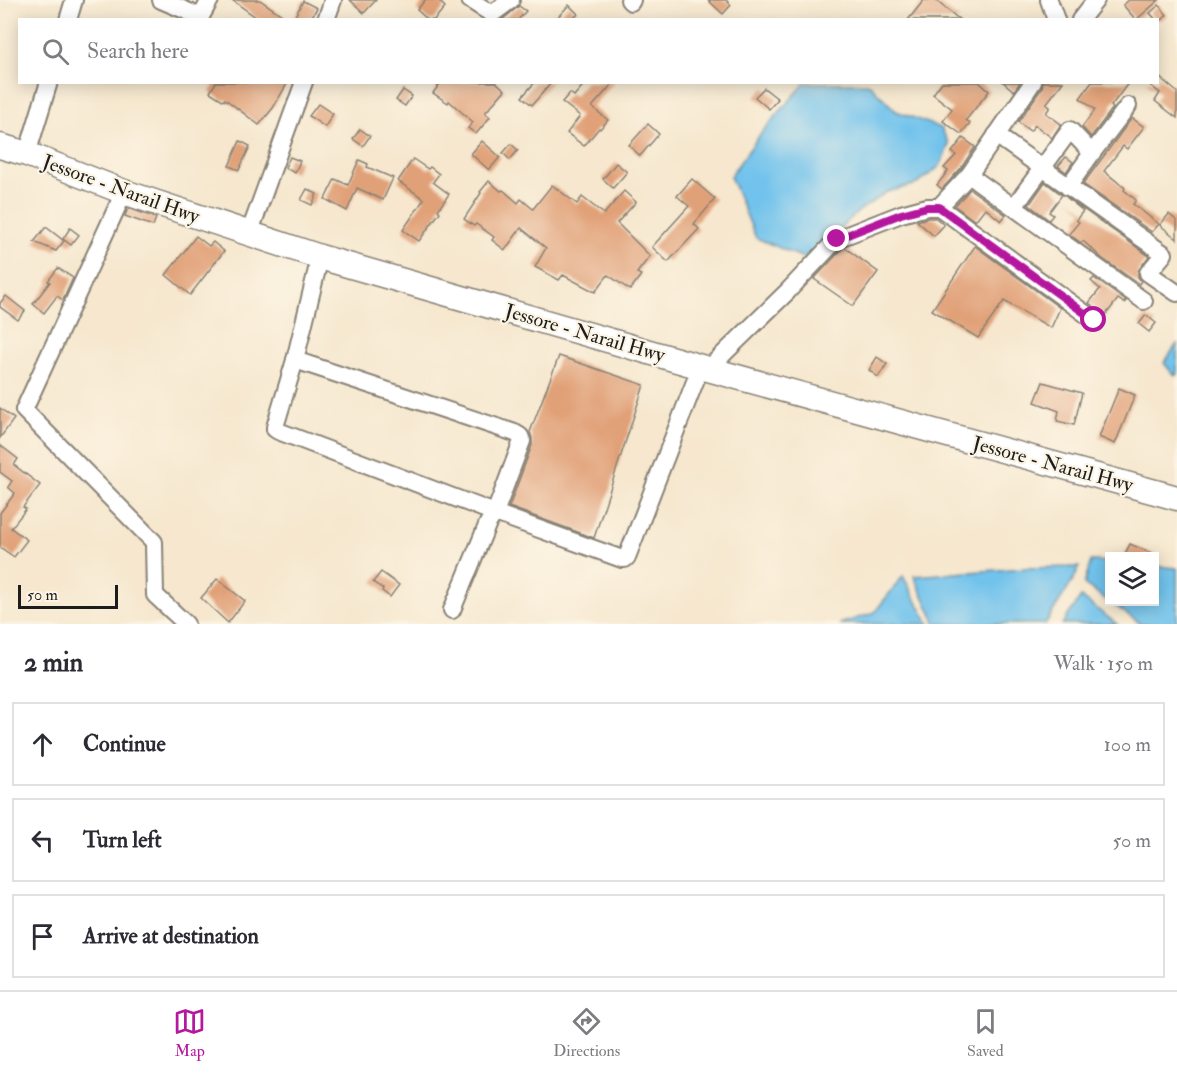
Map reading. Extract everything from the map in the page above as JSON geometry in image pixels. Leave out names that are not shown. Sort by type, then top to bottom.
[{"type":"highway","name":"Jessore - Narail Hwy","points":[[0,146],[27,154],[124,192],[320,257],[705,368],[1177,498]]},
{"type":"street","points":[[69,18],[74,0]]},
{"type":"street","points":[[161,0],[200,18],[210,0]]},
{"type":"street","points":[[327,18],[333,0]]},
{"type":"street","points":[[470,0],[492,14],[511,0]]},
{"type":"street","points":[[1049,0],[1055,18]]},
{"type":"street","points":[[1082,18],[1096,0]]},
{"type":"street","points":[[27,154],[48,84]]},
{"type":"street","points":[[249,234],[303,84]]},
{"type":"street","points":[[939,207],[969,175],[1032,84]]},
{"type":"street","points":[[1068,187],[1128,106]]},
{"type":"street","points":[[1014,207],[1070,130],[1092,153]]},
{"type":"street","points":[[996,135],[1164,254],[1148,273],[1177,293]]},
{"type":"street","points":[[969,175],[1144,302]]},
{"type":"street","points":[[124,192],[24,410],[154,542],[155,595],[186,624]]},
{"type":"street","points":[[320,257],[295,360],[275,429],[622,559],[627,556],[705,368],[788,292],[837,239],[901,214],[927,207],[939,207],[1094,320]]},
{"type":"street","points":[[295,360],[520,436],[522,441],[495,513],[488,523],[452,610]]},
{"type":"water","points":[[804,84],[869,84],[896,111],[941,128],[949,144],[940,166],[917,184],[887,192],[859,211],[806,259],[756,238],[730,176],[762,132]]},
{"type":"water","points":[[1177,344],[1177,375],[1173,374],[1164,363]]},
{"type":"water","points":[[1091,561],[1105,562],[1105,599],[1084,584]]},
{"type":"water","points":[[1159,566],[1177,568],[1177,624],[1141,624],[1115,606],[1159,606]]},
{"type":"water","points":[[1079,567],[1045,624],[936,624],[914,576],[1025,568]]},
{"type":"water","points":[[903,576],[929,624],[839,624],[874,613]]},
{"type":"water","points":[[1081,597],[1117,624],[1062,624]]},
{"type":"building","points":[[232,0],[260,0],[286,18],[257,18]]},
{"type":"building","points":[[350,0],[376,0],[364,13]]},
{"type":"building","points":[[425,0],[438,0],[445,7],[436,18],[426,18],[417,10]]},
{"type":"building","points":[[708,0],[726,0],[731,5],[723,14]]},
{"type":"building","points":[[924,0],[935,0],[958,18],[910,18]]},
{"type":"building","points":[[1129,0],[1159,0],[1138,18],[1134,18],[1123,5]]},
{"type":"building","points":[[303,1],[317,8],[311,18],[294,18]]},
{"type":"building","points":[[569,5],[578,14],[574,18],[557,18]]},
{"type":"building","points":[[1159,5],[1167,15],[1159,20],[1150,13]]},
{"type":"building","points":[[519,6],[526,11],[520,18],[504,18]]},
{"type":"building","points":[[1159,77],[1177,92],[1177,118],[1155,101],[1160,93],[1149,84],[1159,84]]},
{"type":"building","points":[[215,84],[287,84],[273,108],[259,125],[225,99],[224,101],[210,92]]},
{"type":"building","points":[[440,84],[498,84],[505,90],[485,113],[490,117],[476,134],[468,128],[473,122],[449,101],[448,103],[433,93]]},
{"type":"building","points":[[533,84],[550,84],[532,105],[522,97]]},
{"type":"building","points":[[584,84],[612,84],[592,107],[608,120],[584,146],[567,133],[580,116],[562,102],[570,93],[574,96]]},
{"type":"building","points":[[940,84],[981,84],[989,91],[966,120],[970,123],[961,134],[943,121],[952,109],[933,94]]},
{"type":"building","points":[[1005,84],[1019,84],[1014,91]]},
{"type":"building","points":[[1043,84],[1061,84],[1046,104],[1050,107],[1046,113],[1061,124],[1052,138],[1035,125],[1030,131],[1018,122]]},
{"type":"building","points":[[1090,84],[1128,84],[1091,137],[1082,127],[1095,110],[1080,98]]},
{"type":"building","points":[[764,88],[778,99],[769,109],[755,97]]},
{"type":"building","points":[[403,90],[412,96],[405,106],[396,100]]},
{"type":"building","points":[[318,104],[333,114],[325,127],[309,116]]},
{"type":"building","points":[[1132,118],[1144,127],[1127,149],[1123,146],[1104,171],[1136,200],[1133,204],[1159,224],[1152,232],[1083,184]]},
{"type":"building","points":[[648,124],[659,134],[640,156],[629,145]]},
{"type":"building","points":[[360,129],[370,136],[363,146],[353,139]]},
{"type":"building","points":[[963,138],[975,147],[961,168],[942,189],[937,185],[948,171],[944,168],[956,155],[952,152]]},
{"type":"building","points":[[240,141],[250,146],[239,170],[229,166]]},
{"type":"building","points":[[482,141],[500,157],[489,170],[471,154]]},
{"type":"building","points":[[511,144],[518,150],[510,160],[503,153]]},
{"type":"building","points":[[290,157],[300,161],[295,173],[285,168]]},
{"type":"building","points":[[1066,157],[1073,162],[1066,172],[1058,166]]},
{"type":"building","points":[[413,159],[439,174],[433,182],[449,194],[438,210],[440,212],[419,241],[403,230],[424,199],[398,181]]},
{"type":"building","points":[[359,160],[368,164],[367,167],[393,178],[383,200],[357,188],[347,211],[325,199],[335,179],[348,185]]},
{"type":"building","points":[[616,163],[627,172],[613,188],[603,179]]},
{"type":"building","points":[[692,179],[715,199],[694,224],[699,229],[668,262],[652,247],[689,206],[677,196]]},
{"type":"building","points":[[489,181],[518,203],[521,199],[533,209],[552,185],[577,204],[582,197],[604,214],[624,191],[636,202],[617,223],[650,256],[637,273],[641,275],[630,290],[608,275],[595,292],[563,275],[559,280],[535,267],[546,248],[521,228],[505,250],[492,240],[494,237],[476,224],[474,226],[464,219]]},
{"type":"building","points":[[1045,182],[1062,195],[1049,212],[1053,215],[1049,220],[1029,205]]},
{"type":"building","points":[[307,189],[317,194],[312,205],[301,200]]},
{"type":"building","points":[[970,189],[1006,215],[1001,221],[985,208],[975,221],[955,206]]},
{"type":"building","points":[[1066,197],[1149,256],[1138,271],[1141,281],[1139,284],[1103,259],[1083,241],[1081,243],[1069,234],[1079,222],[1076,220],[1083,211]]},
{"type":"building","points":[[128,208],[156,218],[153,226],[125,216]]},
{"type":"building","points":[[1169,214],[1177,221],[1177,239],[1160,225]]},
{"type":"building","points":[[936,218],[944,225],[934,236],[917,221]]},
{"type":"building","points":[[46,227],[64,241],[56,251],[34,242]]},
{"type":"building","points":[[70,228],[79,235],[71,245],[63,239]]},
{"type":"building","points":[[196,236],[209,246],[213,242],[224,251],[190,295],[166,275]]},
{"type":"building","points":[[975,246],[1060,308],[1051,328],[1004,301],[978,338],[932,310]]},
{"type":"building","points":[[844,247],[878,272],[853,306],[814,279]]},
{"type":"building","points":[[58,268],[73,278],[63,300],[57,296],[44,313],[33,304]]},
{"type":"building","points":[[1094,278],[1126,301],[1124,303],[1118,299],[1104,317],[1089,303],[1100,289],[1091,281]]},
{"type":"building","points":[[6,296],[25,311],[18,320],[0,307],[0,303]]},
{"type":"building","points":[[1146,315],[1156,323],[1149,332],[1139,324]]},
{"type":"building","points":[[559,356],[644,385],[594,538],[509,507],[532,445],[530,432]]},
{"type":"building","points":[[877,357],[887,364],[878,377],[869,370]]},
{"type":"building","points":[[1043,382],[1082,393],[1074,425],[1057,421],[1059,411],[1035,402]]},
{"type":"building","points":[[1119,388],[1135,395],[1115,444],[1099,437]]},
{"type":"building","points":[[0,408],[14,419],[0,438]]},
{"type":"building","points":[[0,445],[18,459],[14,465],[40,485],[23,507],[26,509],[11,528],[27,540],[14,557],[0,547],[0,513],[15,493],[8,487],[12,481],[0,472]]},
{"type":"building","points":[[1130,544],[1149,552],[1126,552]]},
{"type":"building","points":[[381,572],[399,585],[390,597],[373,582]]},
{"type":"building","points":[[217,579],[245,601],[228,623],[201,598]]},
{"type":"route","points":[[837,239],[901,214],[927,207],[939,207],[1094,320]]}]
